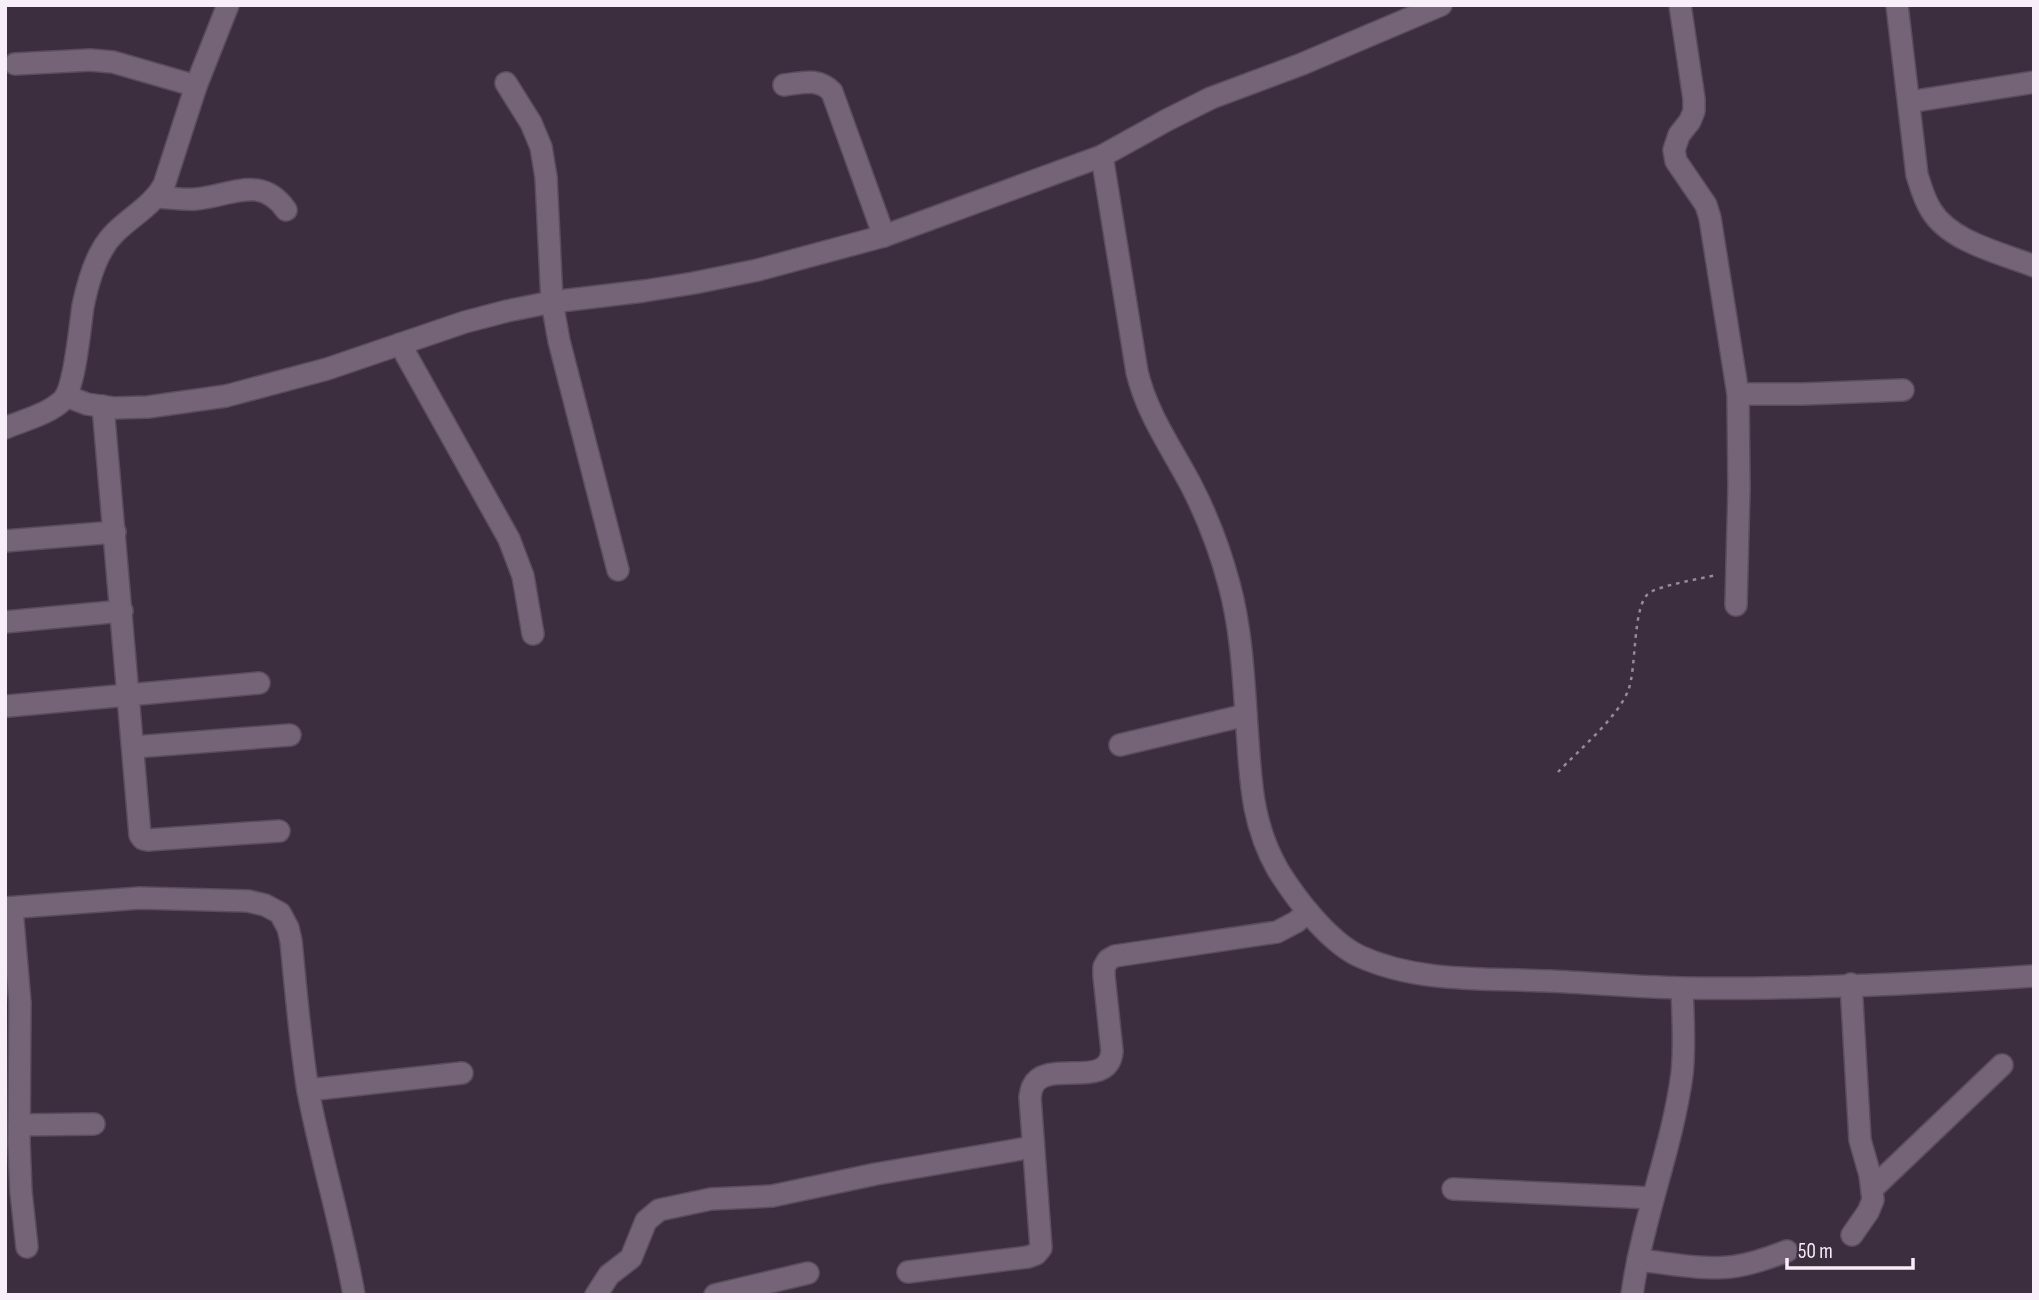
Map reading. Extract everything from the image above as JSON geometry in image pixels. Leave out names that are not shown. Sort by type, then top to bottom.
[{"type":"street","points":[[5,428],[57,405],[66,396],[91,273],[108,238],[158,197],[196,86],[228,5]]},
{"type":"street","points":[[66,396],[87,404],[114,408],[148,407],[226,396],[327,369],[465,321],[552,302],[694,283],[758,270],[884,236],[1102,156],[1211,98],[1302,64],[1441,5]]},
{"type":"street","points":[[1680,5],[1695,99],[1690,121],[1679,135],[1674,150],[1676,161],[1706,205],[1710,218],[1738,394],[1740,488],[1736,605]]},
{"type":"street","points":[[1897,5],[1917,175],[1932,213],[1946,229],[1965,239],[2034,266]]},
{"type":"street","points":[[15,64],[90,60],[113,62],[196,86]]},
{"type":"street","points":[[784,85],[818,82],[832,92],[884,236]]},
{"type":"street","points":[[1909,102],[2034,82]]},
{"type":"street","points":[[506,83],[531,123],[541,147],[546,177],[552,302],[566,371],[618,570]]},
{"type":"street","points":[[1102,156],[1136,372],[1142,394],[1192,486],[1230,585],[1238,631],[1251,791],[1259,828],[1278,869],[1308,912],[1329,933],[1356,955],[1423,975],[1682,988],[2034,976]]},
{"type":"street","points":[[158,197],[197,199],[257,189],[270,192],[286,210]]},
{"type":"street","points":[[400,344],[516,554],[523,576],[533,634]]},
{"type":"street","points":[[1738,394],[1903,390]]},
{"type":"street","points":[[103,406],[139,828],[144,839],[157,840],[279,831]]},
{"type":"street","points":[[5,541],[115,532]]},
{"type":"street","points":[[5,622],[122,611]]},
{"type":"street","points":[[8,706],[259,683]]},
{"type":"street","points":[[1120,745],[1246,715]]},
{"type":"street","points":[[134,747],[290,735]]},
{"type":"street","points":[[27,1247],[15,1118],[20,1003],[9,909],[169,898],[248,901],[281,913],[289,928],[308,1090],[345,1244],[354,1295]]},
{"type":"street","points":[[908,1272],[1016,1259],[1036,1254],[1041,1248],[1030,1097],[1033,1085],[1039,1079],[1094,1072],[1105,1067],[1111,1060],[1104,976],[1104,967],[1108,960],[1115,956],[1277,932],[1308,912]]},
{"type":"street","points":[[1851,984],[1860,1140],[1872,1189],[1868,1212],[1852,1236]]},
{"type":"street","points":[[1632,1295],[1653,1198],[1670,1141],[1682,1072],[1682,988]]},
{"type":"street","points":[[1872,1189],[2002,1065]]},
{"type":"street","points":[[308,1090],[462,1073]]},
{"type":"street","points":[[15,1118],[94,1124]]},
{"type":"street","points":[[596,1295],[609,1275],[631,1258],[646,1221],[659,1210],[711,1199],[772,1196],[876,1174],[1033,1147]]},
{"type":"street","points":[[1453,1189],[1653,1198]]},
{"type":"street","points":[[1638,1260],[1715,1268],[1764,1260],[1787,1251]]},
{"type":"street","points":[[715,1295],[808,1273]]},
{"type":"path","points":[[1558,772],[1623,702],[1632,677],[1639,612],[1644,599],[1650,593],[1737,570]]}]
